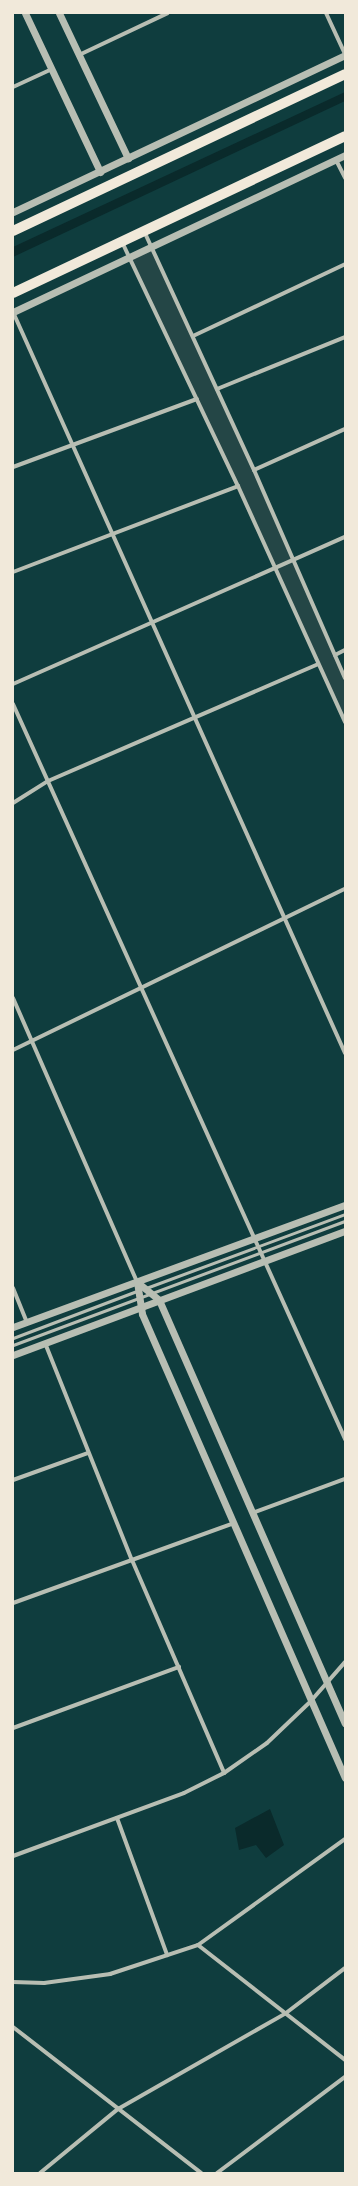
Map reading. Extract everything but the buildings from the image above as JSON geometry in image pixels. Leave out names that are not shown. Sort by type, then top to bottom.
[{"type":"main road","points":[[13,231],[345,74]]},
{"type":"main road","points":[[13,293],[345,136]]},
{"type":"street","points":[[25,13],[100,172]]},
{"type":"street","points":[[59,13],[128,158]]},
{"type":"street","points":[[80,55],[168,13]]},
{"type":"street","points":[[13,212],[100,172],[345,54],[326,13]]},
{"type":"street","points":[[13,87],[52,69]]},
{"type":"street","points":[[345,155],[152,248],[13,312],[345,1053]]},
{"type":"street","points":[[336,160],[345,178]]},
{"type":"street","points":[[144,231],[254,470],[345,678]]},
{"type":"street","points":[[122,242],[238,486],[345,722]]},
{"type":"street","points":[[193,336],[345,264]]},
{"type":"street","points":[[217,389],[345,337]]},
{"type":"street","points":[[13,467],[197,399]]},
{"type":"street","points":[[254,470],[345,429]]},
{"type":"street","points":[[13,572],[238,486]]},
{"type":"street","points":[[13,684],[345,537]]},
{"type":"street","points":[[335,655],[345,650]]},
{"type":"street","points":[[13,803],[48,781],[318,664]]},
{"type":"street","points":[[13,704],[345,1439]]},
{"type":"street","points":[[13,1050],[345,889]]},
{"type":"street","points":[[13,998],[137,1282],[143,1293],[159,1300],[345,1723]]},
{"type":"street","points":[[13,1327],[345,1205]]},
{"type":"street","points":[[13,1355],[345,1231]]},
{"type":"street","points":[[13,1288],[27,1322]]},
{"type":"street","points":[[143,1293],[140,1308],[310,1702],[345,1778]]},
{"type":"street","points":[[45,1343],[132,1560],[224,1773]]},
{"type":"street","points":[[13,1480],[88,1453]]},
{"type":"street","points":[[252,1513],[345,1479]]},
{"type":"street","points":[[13,1603],[234,1523]]},
{"type":"street","points":[[13,1856],[184,1794],[224,1773],[267,1744],[310,1702],[345,1662]]},
{"type":"street","points":[[13,1728],[179,1667]]},
{"type":"street","points":[[117,1818],[167,1956]]},
{"type":"street","points":[[13,1982],[44,1983],[110,1974],[198,1945],[344,1842]]},
{"type":"street","points":[[198,1945],[345,2060]]},
{"type":"street","points":[[40,2173],[118,2109],[286,2013],[345,1968]]},
{"type":"street","points":[[13,2027],[201,2173]]},
{"type":"street","points":[[217,2173],[345,2077]]},
{"type":"lane","points":[[13,1345],[258,1246],[345,1214]]},
{"type":"lane","points":[[13,1338],[261,1252],[345,1221]]},
{"type":"shaded area","points":[[345,92],[345,101],[13,257],[13,247]]},
{"type":"shaded area","points":[[152,248],[345,678],[345,722],[130,258]]},
{"type":"shaded area","points":[[270,1809],[284,1845],[266,1858],[256,1845],[239,1850],[235,1828]]}]
